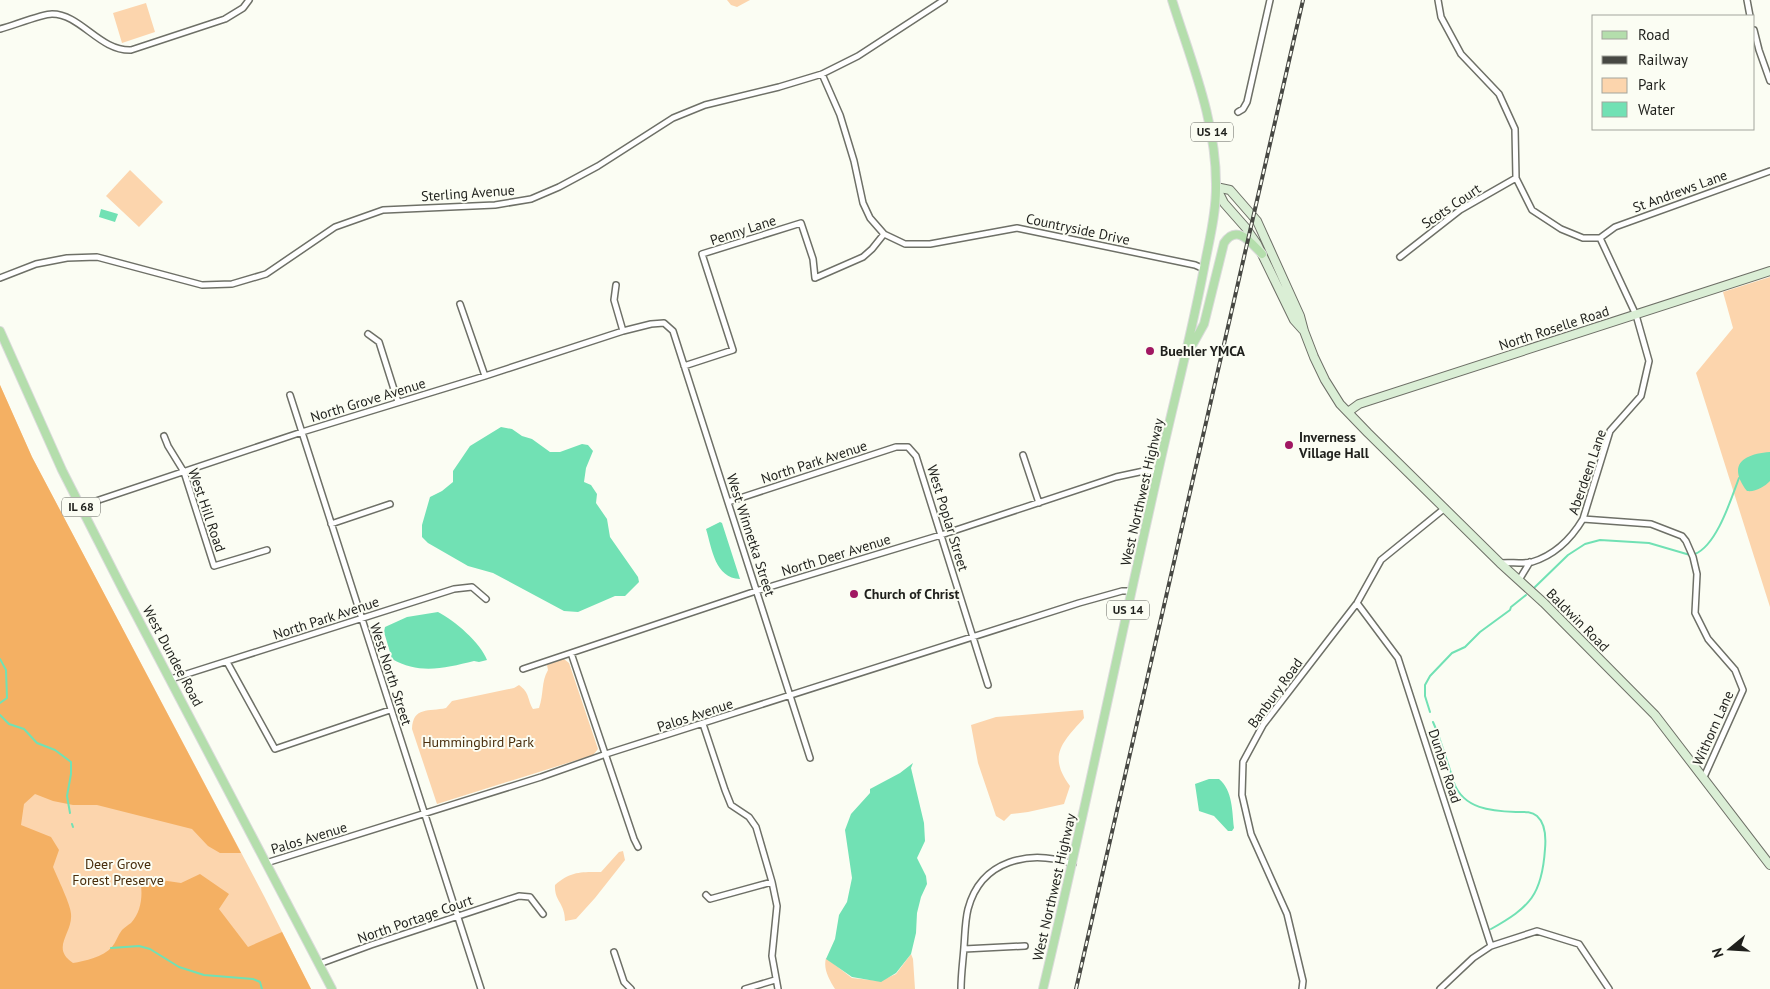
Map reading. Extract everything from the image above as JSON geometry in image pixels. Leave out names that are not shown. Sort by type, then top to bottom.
[{"type":"main road","name":"West Northwest Highway","points":[[1043,989],[1073,864],[1158,471],[1186,357],[1214,212],[1216,187],[1214,146],[1210,123],[1172,0]]},
{"type":"main road","points":[[1216,187],[1224,203],[1249,233],[1262,254],[1294,320],[1304,331]]},
{"type":"main road","points":[[1216,187],[1230,190],[1257,221],[1300,316],[1304,331]]},
{"type":"main road","points":[[1186,357],[1204,324],[1224,243],[1228,237],[1235,235],[1245,236],[1262,254]]},
{"type":"main road","name":"North Roselle Road","points":[[1348,412],[1359,404],[1770,271]]},
{"type":"main road","name":"West Dundee Road","points":[[0,331],[58,461],[332,989]]},
{"type":"main road","name":"Baldwin Road","points":[[1304,331],[1332,394],[1348,412],[1655,714],[1770,865]]},
{"type":"street","points":[[0,29],[52,14],[68,18],[108,45],[120,50],[131,50],[225,19],[243,8],[249,0]]},
{"type":"street","name":"Sterling Avenue","points":[[0,278],[36,264],[67,258],[97,256],[202,285],[232,284],[266,274],[335,227],[383,210],[495,206],[532,199],[560,187],[598,166],[673,118],[705,105],[779,87],[822,74],[858,56],[944,0]]},
{"type":"street","points":[[1238,112],[1243,109],[1246,102],[1270,0]]},
{"type":"street","points":[[1438,0],[1441,17],[1461,54],[1499,94],[1515,129],[1516,178],[1532,210],[1562,229],[1583,238],[1600,238]]},
{"type":"street","points":[[1746,0],[1750,15]]},
{"type":"street","points":[[1755,34],[1770,81]]},
{"type":"street","name":"Countryside Drive","points":[[822,74],[840,115],[854,161],[863,202],[870,218],[884,234],[905,244],[930,244],[1016,228],[1195,265],[1204,269]]},
{"type":"street","name":"St Andrews Lane","points":[[1600,238],[1615,227],[1770,171]]},
{"type":"street","name":"Scots Court","points":[[1400,256],[1460,210],[1516,178]]},
{"type":"street","name":"Penny Lane","points":[[684,366],[734,350],[702,254],[801,223],[813,259],[815,278],[863,257],[869,253],[884,234]]},
{"type":"street","name":"Aberdeen Lane","points":[[1500,562],[1530,562],[1543,557],[1565,544],[1576,532],[1584,519],[1610,431],[1642,396],[1649,361],[1636,315],[1600,238]]},
{"type":"street","points":[[616,285],[614,300],[623,331]]},
{"type":"street","points":[[460,304],[485,376]]},
{"type":"street","name":"West Winnetka Street","points":[[664,323],[673,331],[810,758]]},
{"type":"street","name":"North Grove Avenue","points":[[81,506],[302,432],[485,376],[623,331],[651,324],[664,323]]},
{"type":"street","points":[[368,334],[379,342],[398,402]]},
{"type":"street","name":"West North Street","points":[[290,395],[480,989]]},
{"type":"street","name":"West Hill Road","points":[[164,436],[184,472],[214,566],[267,550]]},
{"type":"street","name":"North Park Avenue","points":[[728,502],[896,446],[908,447]]},
{"type":"street","name":"West Poplar Street","points":[[908,447],[916,456],[988,685]]},
{"type":"street","points":[[1023,455],[1039,503]]},
{"type":"street","name":"North Deer Avenue","points":[[523,669],[756,591],[941,535],[1116,478],[1158,471]]},
{"type":"street","points":[[331,524],[390,504]]},
{"type":"street","name":"Banbury Road","points":[[1302,989],[1303,981],[1287,914],[1251,834],[1242,796],[1243,762],[1263,726],[1357,603],[1381,560],[1445,508]]},
{"type":"street","name":"Withorn Lane","points":[[1584,519],[1650,524],[1682,536],[1686,541],[1693,557],[1697,574],[1695,613],[1708,639],[1735,670],[1743,690],[1704,777]]},
{"type":"street","points":[[1519,580],[1530,562]]},
{"type":"street","name":"North Park Avenue","points":[[171,679],[454,590],[472,587],[486,599]]},
{"type":"street","name":"Palos Avenue","points":[[266,863],[541,777],[606,754],[1079,603],[1122,591],[1132,591]]},
{"type":"street","name":"Dunbar Road","points":[[1357,603],[1398,658],[1491,946]]},
{"type":"street","points":[[571,653],[638,847]]},
{"type":"street","points":[[227,662],[275,749],[390,710]]},
{"type":"street","points":[[703,724],[731,805],[749,817],[756,827],[772,882],[777,906],[772,956],[778,989]]},
{"type":"street","points":[[961,989],[968,908],[975,891],[995,869],[1008,861],[1033,857],[1073,864]]},
{"type":"street","points":[[706,894],[710,898],[772,882]]},
{"type":"street","name":"North Portage Court","points":[[320,964],[519,896],[530,897],[543,914]]},
{"type":"street","points":[[1440,989],[1473,958],[1491,946],[1537,931],[1579,944],[1609,989]]},
{"type":"street","points":[[964,949],[1025,946]]},
{"type":"street","points":[[614,952],[624,982],[631,989]]},
{"type":"street","points":[[745,989],[775,980]]},
{"type":"green space","points":[[727,0],[750,0],[737,7],[731,5]]},
{"type":"green space","points":[[146,3],[155,32],[122,43],[113,13]]},
{"type":"green space","points":[[130,170],[163,202],[139,227],[106,196]]},
{"type":"green space","points":[[1770,277],[1770,607],[1696,373],[1733,328],[1723,292]]},
{"type":"green space","name":"Deer Grove Forest Preserve","points":[[0,385],[32,457],[264,896],[311,989],[0,989]]},
{"type":"green space","name":"Hummingbird Park","points":[[564,659],[569,663],[598,749],[593,755],[437,804],[412,729],[415,717],[423,711],[446,708],[452,701],[514,688],[519,685],[527,693],[533,709],[539,708],[544,679],[548,670],[547,665]]},
{"type":"green space","points":[[1083,710],[1084,718],[1060,749],[1060,766],[1070,786],[1064,804],[1011,814],[1004,821],[996,816],[978,763],[971,725],[996,717]]},
{"type":"green space","points":[[623,851],[625,860],[595,898],[576,919],[565,921],[565,915],[556,895],[555,885],[576,873],[601,872],[619,852]]},
{"type":"green space","points":[[911,954],[915,989],[835,989],[825,966],[826,958],[852,978],[880,981],[896,974]]},
{"type":"shaded area","name":"Deer Grove Forest Preserve","points":[[0,385],[32,457],[241,853],[220,853],[208,846],[192,829],[97,805],[73,805],[53,801],[35,794],[24,804],[21,825],[51,837],[59,850],[53,867],[71,914],[63,952],[73,963],[99,956],[112,947],[122,930],[135,918],[141,896],[140,879],[181,883],[200,874],[229,894],[219,909],[248,947],[282,932],[311,989],[0,989]]},
{"type":"water","points":[[101,209],[118,214],[115,222],[99,217]]},
{"type":"water","points":[[501,427],[512,429],[522,436],[532,439],[550,452],[560,452],[582,444],[588,445],[593,451],[586,468],[584,482],[591,485],[597,494],[596,503],[607,519],[610,537],[638,577],[639,582],[625,596],[615,596],[578,612],[564,611],[493,573],[468,566],[428,543],[422,537],[422,525],[430,497],[442,491],[453,482],[453,471],[470,446]]},
{"type":"water","points":[[1770,452],[1770,481],[1760,489],[1747,491],[1738,474],[1741,462],[1752,455]]},
{"type":"water","points":[[720,522],[722,523],[740,579],[725,574],[713,553],[706,529]]},
{"type":"water","points":[[438,612],[452,620],[466,633],[479,646],[487,660],[443,668],[423,669],[402,664],[392,659],[384,632],[385,627],[407,617]]},
{"type":"water","points":[[913,763],[911,768],[924,823],[925,841],[917,858],[926,876],[927,884],[917,913],[916,933],[911,954],[896,973],[881,982],[852,977],[826,959],[835,939],[839,915],[847,902],[852,878],[845,830],[851,814],[870,793],[870,789],[900,773]]},
{"type":"water","points":[[1209,779],[1219,779],[1227,789],[1232,808],[1234,828],[1232,831],[1228,831],[1214,816],[1199,811],[1195,784]]},
{"type":"waterway","points":[[1695,554],[1703,549],[1716,532],[1739,478]]},
{"type":"waterway","points":[[1535,587],[1568,555],[1585,544],[1600,540],[1649,543],[1690,555]]},
{"type":"waterway","points":[[1430,712],[1425,696],[1425,685],[1430,676],[1452,653],[1465,647],[1480,632],[1510,610],[1511,607],[1526,595]]},
{"type":"waterway","points":[[0,659],[6,670],[7,698],[0,703]]},
{"type":"waterway","points":[[0,715],[9,724],[24,729],[37,743],[55,750],[71,762],[67,796],[70,813]]},
{"type":"waterway","points":[[1433,722],[1436,729]]},
{"type":"waterway","points":[[1439,737],[1451,773]]},
{"type":"waterway","points":[[1454,783],[1464,798],[1479,807],[1507,812],[1532,813],[1540,819],[1544,827],[1543,865],[1537,889],[1515,914],[1491,929]]},
{"type":"waterway","points":[[111,948],[139,946],[150,949],[179,967],[204,975],[253,979],[260,982],[262,989]]},
{"type":"railway","points":[[1076,989],[1303,0]]},
{"type":"place","name":"Buehler YMCA","points":[[1150,351]]},
{"type":"place","name":"Inverness Village Hall","points":[[1289,445]]},
{"type":"place","name":"Church of Christ","points":[[854,594]]}]
